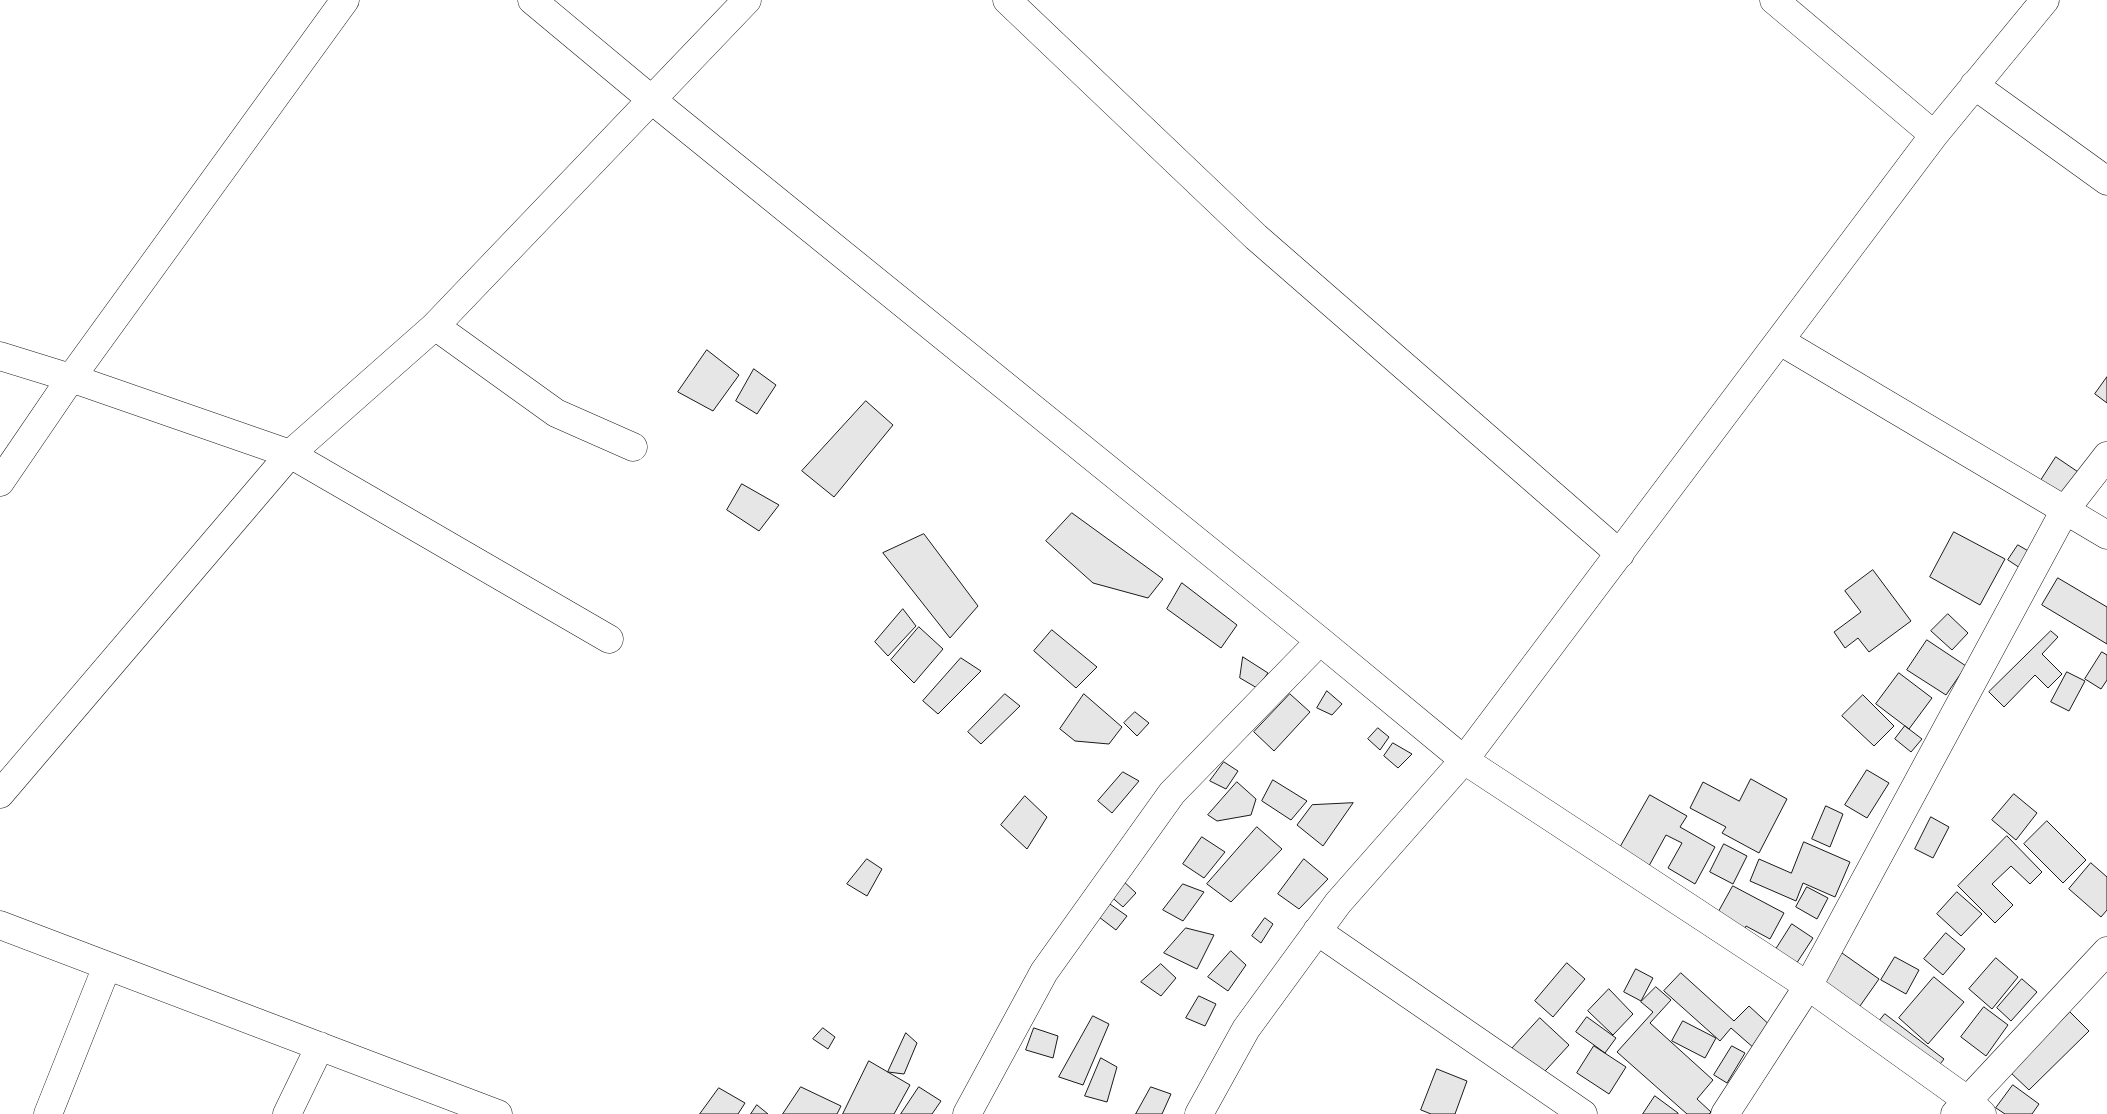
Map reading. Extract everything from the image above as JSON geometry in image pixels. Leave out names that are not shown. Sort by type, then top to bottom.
[{"type":"street","points":[[0,482],[71,378],[345,0]]},
{"type":"street","points":[[532,0],[652,100],[1320,641],[1464,760],[1808,986],[1968,1109],[2107,951]]},
{"type":"street","points":[[0,794],[290,454],[435,326],[747,0]]},
{"type":"street","points":[[1007,0],[1256,237],[1620,554]]},
{"type":"street","points":[[1774,0],[1934,135]]},
{"type":"street","points":[[1200,1114],[1246,1029],[1338,903],[1464,760],[1934,135],[2045,0]]},
{"type":"street","points":[[1974,85],[2107,181]]},
{"type":"street","points":[[435,326],[556,413],[633,447]]},
{"type":"street","points":[[1780,341],[2107,535]]},
{"type":"street","points":[[0,356],[71,378],[290,454],[610,639]]},
{"type":"street","points":[[1725,1114],[1808,986],[2065,510],[2107,456]]},
{"type":"street","points":[[967,1114],[1044,972],[1172,793],[1320,641]]},
{"type":"street","points":[[0,925],[498,1114]]},
{"type":"street","points":[[1317,931],[1583,1114]]},
{"type":"street","points":[[48,1114],[107,966]]},
{"type":"street","points":[[287,1114],[320,1046]]},
{"type":"building","points":[[707,350],[739,375],[713,411],[678,392]]},
{"type":"building","points":[[754,369],[776,385],[757,414],[736,401]]},
{"type":"building","points":[[2107,377],[2107,403],[2095,394]]},
{"type":"building","points":[[866,401],[893,425],[834,497],[802,471]]},
{"type":"building","points":[[2056,457],[2087,478],[2058,522],[2027,502]]},
{"type":"building","points":[[742,484],[779,505],[759,531],[727,510]]},
{"type":"building","points":[[1072,513],[1163,579],[1148,598],[1093,583],[1046,541]]},
{"type":"building","points":[[1954,532],[2005,559],[1980,605],[1930,577]]},
{"type":"building","points":[[924,534],[978,606],[950,638],[883,553]]},
{"type":"building","points":[[2018,545],[2037,556],[2026,572],[2008,560]]},
{"type":"building","points":[[1873,570],[1911,621],[1869,652],[1858,638],[1845,648],[1834,632],[1861,612],[1845,591]]},
{"type":"building","points":[[2058,578],[2107,607],[2107,644],[2042,605]]},
{"type":"building","points":[[1182,583],[1237,625],[1221,648],[1167,609]]},
{"type":"building","points":[[903,609],[916,626],[888,656],[875,642]]},
{"type":"building","points":[[1948,614],[1968,633],[1952,650],[1931,631]]},
{"type":"building","points":[[919,627],[943,649],[914,683],[891,660]]},
{"type":"building","points":[[1052,630],[1097,667],[1076,688],[1034,651]]},
{"type":"building","points":[[2051,631],[2058,637],[2042,654],[2062,674],[2048,688],[2035,675],[2004,707],[1989,692]]},
{"type":"building","points":[[1927,640],[1966,666],[1946,695],[1907,670]]},
{"type":"building","points":[[2102,652],[2107,655],[2107,680],[2101,689],[2085,679]]},
{"type":"building","points":[[1243,657],[1268,673],[1257,688],[1240,678]]},
{"type":"building","points":[[961,658],[981,671],[938,714],[923,701]]},
{"type":"building","points":[[2067,672],[2085,681],[2069,711],[2051,702]]},
{"type":"building","points":[[1899,673],[1932,698],[1909,729],[1876,704]]},
{"type":"building","points":[[1327,691],[1342,704],[1332,715],[1317,708]]},
{"type":"building","points":[[1005,694],[1020,706],[981,744],[968,732]]},
{"type":"building","points":[[1084,694],[1122,727],[1109,744],[1075,741],[1060,729]]},
{"type":"building","points":[[1290,694],[1310,712],[1274,751],[1254,732]]},
{"type":"building","points":[[1863,695],[1894,726],[1874,746],[1842,716]]},
{"type":"building","points":[[1135,712],[1149,723],[1137,736],[1124,723]]},
{"type":"building","points":[[1905,726],[1922,739],[1911,752],[1895,739]]},
{"type":"building","points":[[1378,728],[1389,737],[1380,750],[1368,739]]},
{"type":"building","points":[[1393,743],[1412,754],[1398,768],[1384,756]]},
{"type":"building","points":[[1224,762],[1238,771],[1226,789],[1210,781]]},
{"type":"building","points":[[1867,770],[1889,783],[1867,818],[1845,805]]},
{"type":"building","points":[[1123,772],[1139,781],[1112,813],[1098,801]]},
{"type":"building","points":[[1751,779],[1787,799],[1759,853],[1722,833],[1726,827],[1690,808],[1703,782],[1739,801]]},
{"type":"building","points":[[1273,780],[1307,801],[1291,820],[1262,801]]},
{"type":"building","points":[[1237,782],[1256,799],[1251,815],[1217,821],[1208,815]]},
{"type":"building","points":[[2014,794],[2037,813],[2016,840],[1992,820]]},
{"type":"building","points":[[1650,795],[1687,816],[1680,827],[1715,847],[1695,884],[1668,868],[1682,843],[1666,835],[1639,884],[1609,867]]},
{"type":"building","points":[[1025,796],[1047,817],[1027,849],[1001,825]]},
{"type":"building","points":[[1353,803],[1323,846],[1297,825],[1312,805]]},
{"type":"building","points":[[1826,806],[1843,814],[1830,847],[1812,839]]},
{"type":"building","points":[[1931,817],[1949,827],[1933,858],[1915,849]]},
{"type":"building","points":[[2047,821],[2086,860],[2063,883],[2024,844]]},
{"type":"building","points":[[1257,827],[1282,849],[1231,902],[1207,884]]},
{"type":"building","points":[[2007,836],[2042,872],[2030,884],[2011,866],[1992,884],[2013,905],[1995,923],[1958,886]]},
{"type":"building","points":[[1202,837],[1225,852],[1204,878],[1183,864]]},
{"type":"building","points":[[1804,842],[1850,862],[1835,897],[1803,883],[1796,901],[1750,881],[1759,859],[1791,873]]},
{"type":"building","points":[[1724,844],[1747,856],[1733,884],[1710,872]]},
{"type":"building","points":[[867,859],[882,869],[867,896],[847,884]]},
{"type":"building","points":[[1304,859],[1328,879],[1299,909],[1278,894]]},
{"type":"building","points":[[2091,863],[2107,877],[2107,910],[2101,917],[2069,889]]},
{"type":"building","points":[[1121,879],[1136,893],[1123,907],[1108,894]]},
{"type":"building","points":[[1183,884],[1204,892],[1183,921],[1163,910]]},
{"type":"building","points":[[1733,886],[1784,913],[1770,939],[1746,926],[1739,939],[1712,924]]},
{"type":"building","points":[[1807,887],[1828,898],[1817,919],[1796,907]]},
{"type":"building","points":[[1957,892],[1982,914],[1961,936],[1937,914]]},
{"type":"building","points":[[1107,902],[1127,916],[1116,930],[1095,914]]},
{"type":"building","points":[[1265,918],[1273,924],[1261,943],[1252,936]]},
{"type":"building","points":[[1792,924],[1813,938],[1787,978],[1766,965]]},
{"type":"building","points":[[1186,928],[1214,935],[1197,969],[1164,953]]},
{"type":"building","points":[[1946,933],[1965,949],[1943,975],[1924,959]]},
{"type":"building","points":[[1231,951],[1246,965],[1228,991],[1208,977]]},
{"type":"building","points":[[1842,953],[1879,979],[1848,1023],[1811,997]]},
{"type":"building","points":[[1895,957],[1919,970],[1906,994],[1881,980]]},
{"type":"building","points":[[1996,958],[2018,977],[1992,1009],[1969,989]]},
{"type":"building","points":[[1567,963],[1585,979],[1553,1017],[1535,1001]]},
{"type":"building","points":[[1161,964],[1176,978],[1161,996],[1141,982]]},
{"type":"building","points":[[1636,969],[1653,978],[1641,1001],[1624,992]]},
{"type":"building","points":[[1681,973],[1734,1021],[1749,1006],[1773,1028],[1755,1049],[1731,1028],[1720,1041],[1664,991]]},
{"type":"building","points":[[1934,977],[1964,1002],[1928,1044],[1899,1018]]},
{"type":"building","points":[[2022,979],[2037,992],[2011,1021],[1997,1008]]},
{"type":"building","points":[[1656,987],[1671,1000],[1650,1023],[1713,1080],[1697,1099],[1711,1112],[1709,1114],[1687,1114],[1617,1052],[1653,1012],[1641,1002]]},
{"type":"building","points":[[1609,989],[1633,1014],[1613,1035],[1588,1011]]},
{"type":"building","points":[[1199,996],[1216,1004],[1205,1026],[1186,1018]]},
{"type":"building","points":[[1984,1007],[2008,1025],[1986,1056],[1961,1037]]},
{"type":"building","points":[[2070,1012],[2089,1031],[2029,1090],[2010,1072]]},
{"type":"building","points":[[1885,1014],[1944,1059],[1927,1081],[1868,1035]]},
{"type":"building","points":[[1093,1016],[1109,1024],[1083,1085],[1059,1077]]},
{"type":"building","points":[[1587,1017],[1616,1038],[1605,1053],[1576,1032]]},
{"type":"building","points":[[1540,1018],[1569,1045],[1536,1081],[1507,1054]]},
{"type":"building","points":[[1683,1021],[1716,1038],[1705,1058],[1672,1041]]},
{"type":"building","points":[[823,1028],[835,1037],[828,1049],[813,1039]]},
{"type":"building","points":[[1034,1028],[1058,1036],[1053,1058],[1026,1050]]},
{"type":"building","points":[[906,1033],[917,1043],[904,1074],[888,1072]]},
{"type":"building","points":[[1594,1046],[1626,1067],[1609,1094],[1577,1073]]},
{"type":"building","points":[[1732,1046],[1745,1053],[1727,1083],[1714,1075]]},
{"type":"building","points":[[1101,1058],[1117,1067],[1107,1102],[1085,1096]]},
{"type":"building","points":[[869,1061],[910,1085],[894,1114],[843,1114]]},
{"type":"building","points":[[1437,1069],[1467,1081],[1455,1114],[1431,1114],[1421,1110]]},
{"type":"building","points":[[2013,1085],[2039,1104],[2032,1114],[2005,1114],[1996,1108]]},
{"type":"building","points":[[801,1087],[841,1106],[837,1114],[783,1114]]},
{"type":"building","points":[[919,1087],[941,1101],[932,1114],[901,1114]]},
{"type":"building","points":[[1151,1087],[1171,1094],[1162,1114],[1136,1114]]},
{"type":"building","points":[[719,1088],[745,1103],[738,1114],[700,1114]]},
{"type":"building","points":[[1655,1096],[1678,1113],[1678,1114],[1643,1114]]},
{"type":"building","points":[[757,1105],[768,1114],[751,1114]]}]
